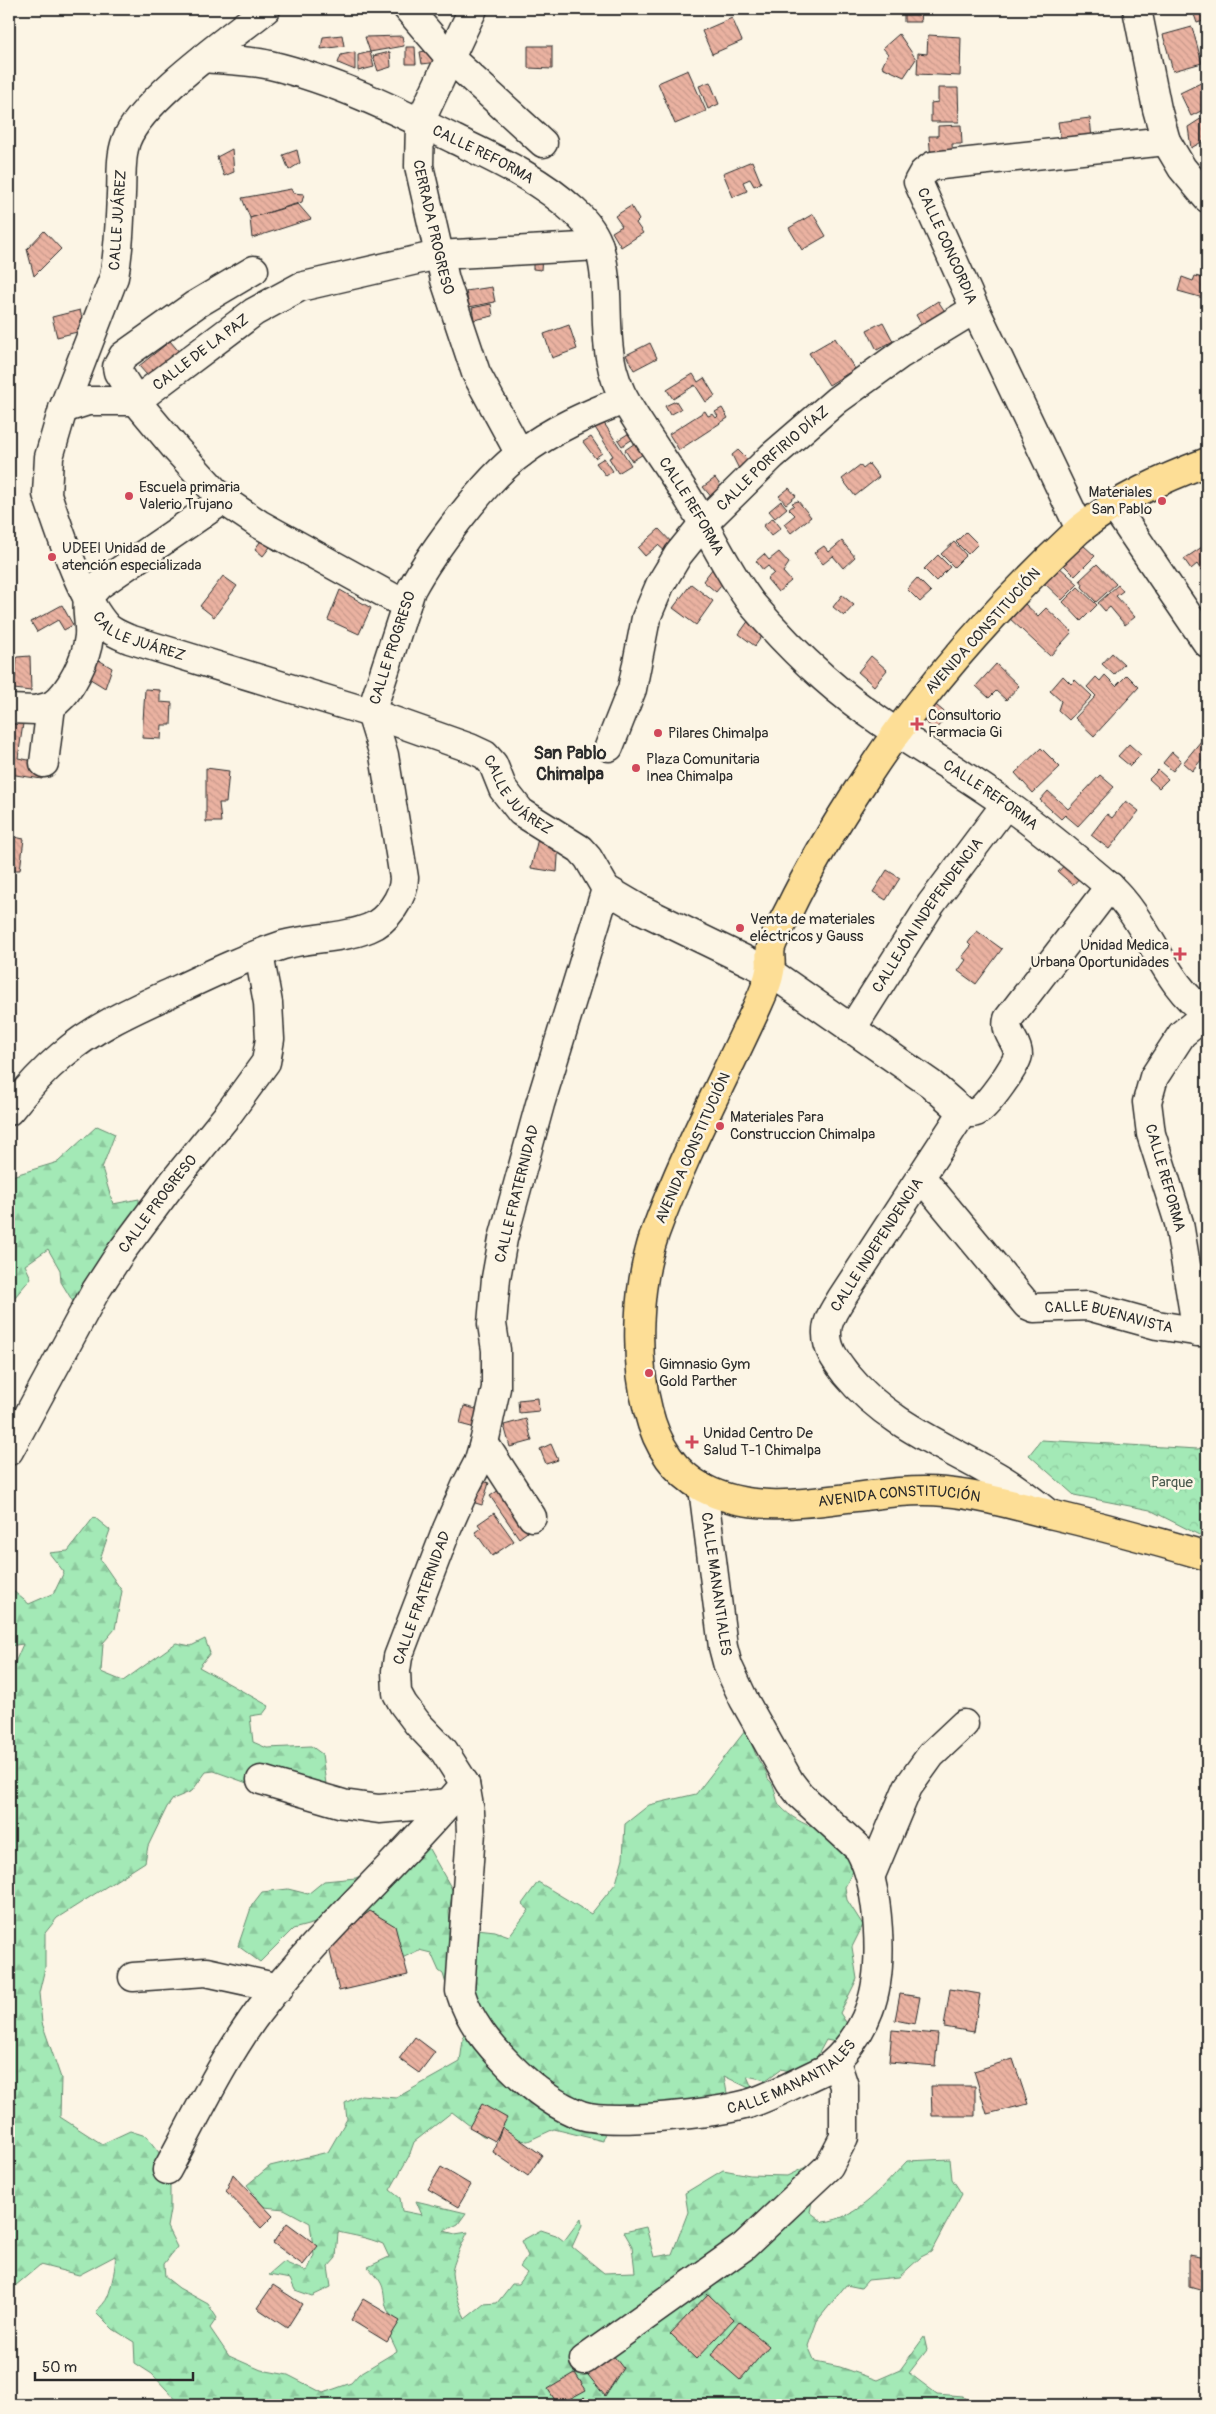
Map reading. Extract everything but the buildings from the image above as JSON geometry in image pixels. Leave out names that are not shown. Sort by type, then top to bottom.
[{"type":"main road","name":"AVENIDA CONSTITUCIÓN","points":[[1207,462],[1149,485],[1080,529],[970,642],[915,706],[867,775],[795,897],[770,950],[770,972],[758,1005],[687,1158],[655,1235],[642,1298],[640,1378],[653,1430],[670,1462],[703,1488],[735,1499],[776,1503],[822,1501],[918,1491],[944,1492],[983,1498],[1049,1514],[1207,1556]]},
{"type":"street","name":"CALLE JUÁREZ","points":[[266,9],[204,58],[146,111],[126,142],[122,163],[118,258],[114,277],[63,409],[49,457],[47,494],[80,582],[109,628],[121,636],[371,714],[470,748],[485,755],[494,764],[503,789],[512,802],[532,820],[580,849],[588,858],[606,889],[640,909],[770,972]]},
{"type":"street","points":[[408,9],[450,58],[543,143]]},
{"type":"street","name":"CERRADA PROGRESO","points":[[473,9],[420,122],[419,166],[438,255],[476,373],[520,454]]},
{"type":"street","points":[[1137,9],[1156,109],[1166,141],[1182,168],[1207,198]]},
{"type":"street","name":"CALLE REFORMA","points":[[204,58],[266,64],[354,93],[420,122],[500,162],[534,182],[574,210],[593,234],[599,246],[608,351],[613,374],[624,400],[751,602],[824,678],[896,733],[1062,840],[1132,910],[1181,989],[1193,1004],[1207,1014],[1182,1034],[1154,1077],[1147,1102],[1151,1134],[1179,1223],[1202,1332]]},
{"type":"street","name":"CALLE CONCORDIA","points":[[1080,529],[975,309],[918,182],[928,169],[947,164],[1166,141]]},
{"type":"street","name":"CALLE DE LA PAZ","points":[[406,605],[259,524],[223,500],[136,402],[151,393],[254,312],[280,296],[318,281],[438,255],[599,246]]},
{"type":"street","points":[[136,402],[118,372],[117,367],[123,356],[195,305],[254,270]]},
{"type":"street","name":"CALLE PORFIRIO DÍAZ","points":[[609,747],[632,690],[646,618],[660,585],[678,555],[703,524],[772,456],[837,400],[900,354],[975,309]]},
{"type":"street","name":"CALLE PROGRESO","points":[[9,1110],[31,1084],[62,1055],[117,1018],[242,959],[286,945],[369,928],[381,920],[402,892],[404,878],[384,755],[371,714],[406,605],[420,573],[499,472],[520,454],[581,418],[624,400]]},
{"type":"street","points":[[63,409],[88,402],[136,402]]},
{"type":"street","points":[[9,709],[36,710],[51,706],[60,700],[72,682],[87,646],[88,597],[99,585],[223,500]]},
{"type":"street","points":[[1114,506],[1207,644]]},
{"type":"street","points":[[44,763],[51,706]]},
{"type":"street","name":"CALLEJÓN INDEPENDENCIA","points":[[851,1030],[931,904],[1006,804]]},
{"type":"street","points":[[770,972],[931,1084],[963,1112],[972,1113],[984,1107],[1015,1063],[1018,1052],[1007,1030],[1008,1019],[1110,886]]},
{"type":"street","name":"CALLE FRATERNIDAD","points":[[418,1724],[397,1693],[395,1683],[398,1657],[447,1529],[478,1463],[484,1443],[496,1388],[496,1350],[492,1324],[496,1278],[503,1239],[540,1104],[606,889]]},
{"type":"street","name":"CALLE PROGRESO","points":[[9,1451],[95,1292],[121,1252],[174,1181],[232,1110],[266,1062],[270,1039],[268,1003],[259,954]]},
{"type":"street","name":"CALLE INDEPENDENCIA","points":[[963,1112],[830,1318],[826,1332],[829,1347],[834,1358],[854,1382],[885,1412],[911,1429],[1002,1479],[1049,1514]]},
{"type":"street","name":"CALLE BUENAVISTA","points":[[921,1177],[1027,1305],[1034,1308],[1088,1306],[1157,1325],[1202,1332]]},
{"type":"street","points":[[484,1443],[532,1517]]},
{"type":"street","name":"CALLE MANANTIALES","points":[[418,1724],[444,1751],[457,1793],[470,1812],[471,1832],[460,1990],[466,2009],[478,2029],[501,2057],[542,2095],[579,2114],[598,2118],[662,2116],[724,2110],[748,2104],[824,2070],[836,2062],[859,2031],[870,2009],[878,1967],[877,1914],[871,1875],[859,1849],[800,1795],[790,1782],[744,1700],[728,1666],[723,1647],[703,1488]]},
{"type":"street","points":[[871,1875],[908,1787],[931,1755],[964,1724]]},
{"type":"street","points":[[261,1780],[343,1804],[379,1809],[457,1793]]},
{"type":"street","points":[[167,2170],[234,2046],[314,1945],[457,1793]]},
{"type":"street","points":[[133,1977],[206,1972],[279,1988]]},
{"type":"street","points":[[584,2360],[743,2247],[829,2166],[844,2137],[844,2086],[836,2062]]},
{"type":"green space","points":[[97,1126],[115,1134],[102,1168],[113,1204],[139,1199],[139,1207],[75,1305],[61,1282],[60,1270],[48,1249],[25,1265],[31,1278],[9,1304],[9,1179],[15,1175],[58,1162]]},
{"type":"green space","name":"Parque","points":[[1041,1440],[1198,1449],[1207,1446],[1207,1539],[1150,1510],[1074,1495],[1029,1455]]},
{"type":"green space","points":[[94,1517],[110,1530],[100,1559],[122,1591],[115,1629],[103,1643],[101,1672],[123,1681],[176,1643],[191,1646],[205,1639],[210,1653],[199,1667],[269,1706],[263,1714],[250,1716],[253,1742],[267,1748],[311,1746],[322,1754],[328,1799],[258,1787],[214,1771],[206,1772],[192,1791],[173,1799],[167,1807],[148,1846],[145,1862],[57,1918],[45,1933],[45,1968],[39,1993],[42,2023],[61,2078],[60,2117],[102,2144],[130,2131],[146,2136],[160,2154],[170,2174],[170,2210],[167,2227],[177,2247],[164,2264],[165,2277],[179,2288],[208,2304],[217,2318],[210,2328],[229,2356],[261,2370],[288,2375],[323,2393],[351,2383],[359,2374],[397,2351],[387,2330],[395,2319],[386,2306],[381,2283],[368,2267],[389,2257],[383,2244],[338,2232],[336,2258],[328,2267],[331,2287],[312,2296],[295,2290],[290,2279],[269,2275],[284,2262],[307,2272],[314,2255],[310,2223],[284,2209],[264,2207],[247,2185],[270,2166],[328,2152],[347,2119],[345,2103],[361,2095],[396,2098],[460,2062],[464,2032],[455,2014],[443,1974],[439,1971],[431,1953],[419,1950],[377,1970],[319,1922],[293,1929],[260,1962],[238,1946],[252,1905],[262,1892],[288,1889],[308,1894],[324,1881],[356,1878],[425,1842],[453,1891],[449,1912],[450,1926],[495,1931],[509,1936],[529,1910],[522,1904],[538,1882],[591,1914],[616,1883],[623,1858],[625,1824],[649,1805],[696,1794],[745,1731],[768,1779],[773,1785],[777,1801],[781,1807],[797,1820],[826,1832],[856,1841],[856,1865],[845,1887],[847,1900],[863,1925],[852,1947],[857,1979],[840,2013],[855,2036],[841,2043],[826,2040],[807,2075],[781,2069],[766,2080],[747,2076],[753,2090],[724,2076],[727,2093],[684,2122],[607,2121],[603,2141],[554,2129],[528,2141],[483,2136],[452,2112],[414,2142],[409,2156],[390,2190],[400,2198],[402,2211],[422,2215],[416,2201],[466,2213],[458,2224],[444,2231],[455,2234],[468,2232],[456,2258],[452,2273],[455,2290],[465,2319],[484,2304],[497,2303],[512,2284],[519,2284],[527,2273],[520,2267],[528,2256],[521,2241],[541,2230],[556,2235],[564,2241],[581,2218],[582,2225],[572,2247],[604,2273],[635,2272],[632,2246],[624,2232],[646,2227],[654,2257],[672,2254],[688,2212],[685,2193],[723,2170],[750,2175],[787,2176],[806,2167],[817,2176],[810,2212],[823,2222],[836,2219],[860,2208],[907,2161],[950,2159],[952,2179],[962,2194],[931,2252],[921,2257],[899,2277],[868,2280],[861,2288],[846,2285],[817,2321],[808,2346],[815,2362],[840,2367],[877,2380],[900,2370],[924,2337],[927,2350],[909,2373],[937,2394],[962,2396],[973,2405],[181,2405],[152,2374],[135,2363],[134,2342],[113,2329],[96,2312],[109,2293],[115,2256],[79,2275],[40,2265],[9,2291],[9,1676],[23,1644],[9,1646],[11,1632],[9,1629],[9,1593],[13,1591],[29,1604],[54,1593],[64,1572],[49,1553],[68,1551]]},
{"type":"place","name":"Escuela primaria Valerio Trujano","points":[[129,496]]},
{"type":"place","name":"Materiales San Pablo","points":[[1162,501]]},
{"type":"place","name":"UDEEI Unidad de atención especializada","points":[[52,557]]},
{"type":"place","name":"Consultorio Farmacia Gi","points":[[917,724]]},
{"type":"place","name":"Pilares Chimalpa","points":[[658,733]]},
{"type":"place","name":"Plaza Comunitaria Inea Chimalpa","points":[[636,768]]},
{"type":"place","name":"Venta de materiales eléctricos y Gauss","points":[[740,928]]},
{"type":"place","name":"Unidad Medica Urbana Oportunidades","points":[[1180,954]]},
{"type":"place","name":"Materiales Para Construccion Chimalpa","points":[[720,1126]]},
{"type":"place","name":"Gimnasio Gym Gold Parther","points":[[649,1373]]},
{"type":"place","name":"Unidad Centro De Salud T-1 Chimalpa","points":[[692,1442]]},
{"type":"district","name":"San Pablo Chimalpa","points":[[570,763]]}]
